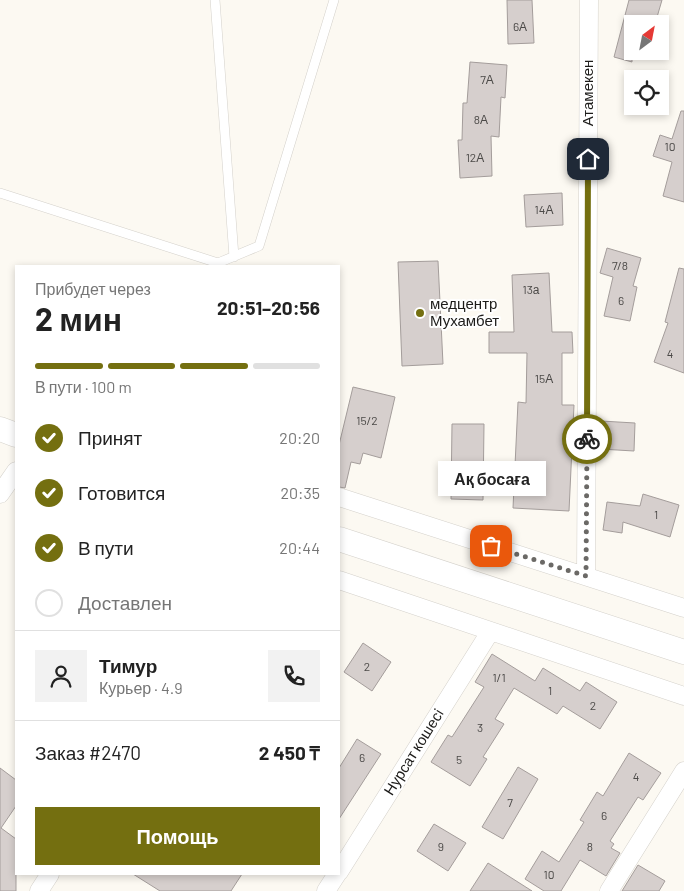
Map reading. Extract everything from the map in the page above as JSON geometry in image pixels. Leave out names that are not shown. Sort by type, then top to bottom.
[{"type":"main road","points":[[0,429],[15,434]]},
{"type":"main road","points":[[340,540],[684,652]]},
{"type":"street","name":"Атамекен","points":[[586,576],[589,0]]},
{"type":"street","points":[[0,494],[15,472]]},
{"type":"street","points":[[340,497],[684,608]]},
{"type":"street","points":[[340,580],[684,696]]},
{"type":"street","name":"Нурсат кошесi","points":[[340,870],[490,632]]},
{"type":"street","points":[[609,891],[684,771]]},
{"type":"street","points":[[39,891],[49,875]]},
{"type":"street","name":"Нурсат кошесi","points":[[326,891],[337,875]]},
{"type":"lane","points":[[215,0],[234,257]]},
{"type":"lane","points":[[0,193],[218,263],[259,246],[334,0]]},
{"type":"building","points":[[507,0],[532,0],[534,43],[508,44]]},
{"type":"building","points":[[629,0],[662,0],[658,15],[625,15]]},
{"type":"building","points":[[624,19],[624,60],[614,57]]},
{"type":"building","points":[[470,62],[507,65],[505,98],[501,97],[499,137],[491,136],[492,176],[460,178],[458,140],[462,140],[463,103],[467,103]]},
{"type":"building","points":[[681,111],[684,111],[684,202],[663,196],[672,162],[653,156],[660,135],[672,139]]},
{"type":"building","points":[[562,193],[563,225],[526,227],[524,195]]},
{"type":"building","points":[[607,248],[641,258],[633,286],[637,287],[630,321],[604,316],[613,277],[600,273]]},
{"type":"building","name":"медцентр Мухамбет","points":[[438,261],[443,364],[402,366],[398,262]]},
{"type":"building","points":[[679,268],[684,269],[684,373],[654,362],[668,323],[665,322]]},
{"type":"building","points":[[549,273],[552,332],[572,332],[573,353],[562,353],[562,405],[574,405],[569,511],[513,508],[518,402],[526,403],[527,353],[489,353],[489,332],[514,332],[512,275]]},
{"type":"building","points":[[353,387],[395,397],[381,458],[363,453],[360,464],[351,462],[345,488],[340,487],[340,441]]},
{"type":"building","points":[[601,421],[635,423],[634,451],[600,449]]},
{"type":"building","points":[[452,424],[484,424],[483,500],[451,499]]},
{"type":"building","points":[[643,494],[679,505],[670,537],[623,522],[622,533],[603,530],[607,502],[640,506]]},
{"type":"building","points":[[363,643],[391,662],[372,691],[344,672]]},
{"type":"building","points":[[492,654],[535,681],[543,668],[580,691],[586,682],[617,702],[600,729],[563,706],[557,714],[514,688],[495,719],[504,724],[483,757],[487,759],[470,786],[431,762],[448,735],[452,737],[484,687],[475,682]]},
{"type":"building","points":[[357,739],[381,754],[340,817],[340,766]]},
{"type":"building","points":[[629,753],[661,773],[643,800],[638,797],[610,841],[614,844],[611,848],[620,853],[606,876],[580,860],[561,891],[544,891],[525,879],[542,851],[559,862],[584,822],[580,820],[597,792],[603,796]]},
{"type":"building","points":[[518,767],[538,779],[503,839],[482,827]]},
{"type":"building","points":[[0,768],[15,779],[15,807],[1,828],[15,838],[16,891],[0,891]]},
{"type":"building","points":[[434,824],[466,843],[448,871],[417,851]]},
{"type":"building","points":[[488,863],[532,891],[470,891]]},
{"type":"building","points":[[638,865],[665,881],[659,891],[622,891]]},
{"type":"building","points":[[135,875],[241,875],[231,891],[160,891]]},
{"type":"way so far","points":[[491,546],[586,576],[587,439]]},
{"type":"place","name":"медцентр Мухамбет","points":[[420,313]]},
{"type":"place","name":"Ақ босаға","points":[[491,546]]},
{"type":"route","points":[[587,439],[588,159]]}]
